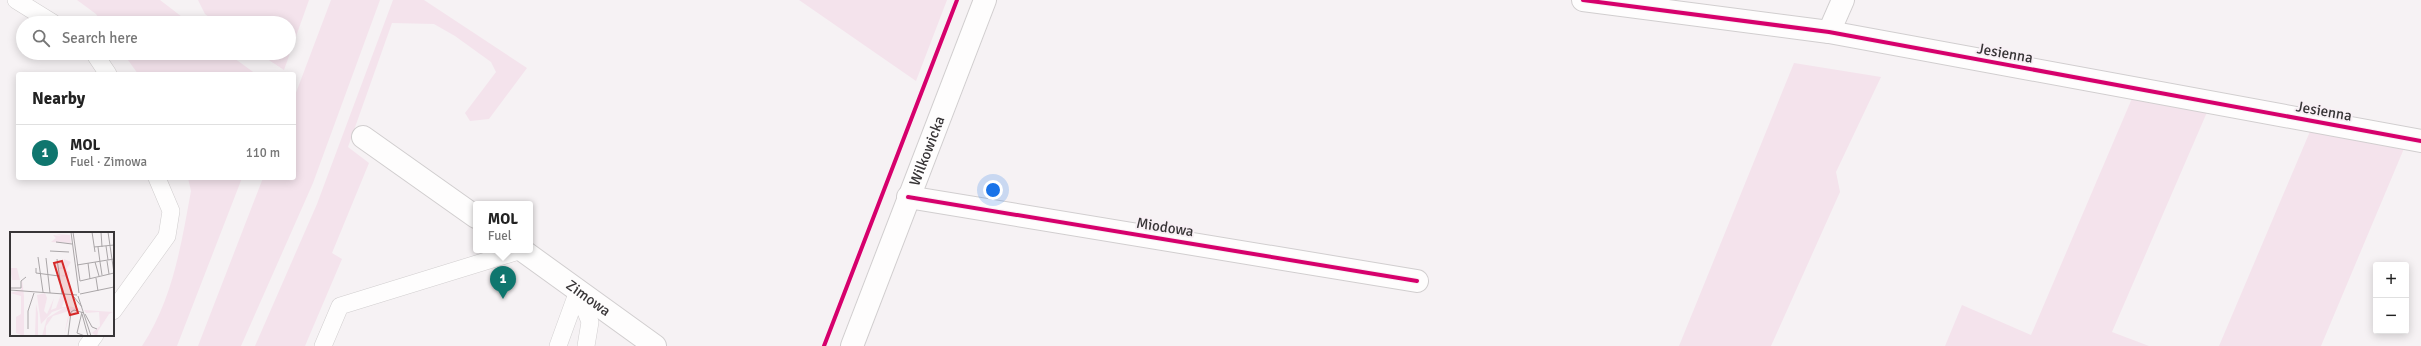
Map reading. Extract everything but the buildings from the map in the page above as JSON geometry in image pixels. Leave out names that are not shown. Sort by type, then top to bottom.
[{"type":"street","name":"Wilkowicka","points":[[852,346],[985,0]]},
{"type":"street","name":"Jesienna","points":[[1583,0],[1829,32],[2421,141]]},
{"type":"street","points":[[1829,32],[1843,0]]},
{"type":"street","points":[[363,137],[473,215]]},
{"type":"street","name":"Miodowa","points":[[908,197],[1417,282]]},
{"type":"street","name":"Zimowa","points":[[526,253],[655,346]]},
{"type":"lane","points":[[16,0],[42,16]]},
{"type":"lane","points":[[99,60],[107,72]]},
{"type":"lane","points":[[114,310],[167,236],[171,211],[158,180]]},
{"type":"lane","points":[[323,346],[340,306],[512,253]]},
{"type":"lane","points":[[558,346],[578,291]]},
{"type":"lane","points":[[578,291],[590,322],[586,346]]},
{"type":"lane","points":[[87,346],[94,336]]},
{"type":"shaded area","points":[[77,0],[160,0],[181,16],[97,16]]},
{"type":"shaded area","points":[[198,0],[309,0],[296,36],[296,16],[208,16],[205,14]]},
{"type":"shaded area","points":[[331,0],[380,0],[313,183],[241,346],[198,346],[262,180],[296,180],[296,93]]},
{"type":"shaded area","points":[[393,0],[424,0],[527,68],[489,119],[470,121],[465,113],[496,72],[491,62],[455,36],[434,24],[392,23],[348,147],[369,163],[332,253],[342,259],[305,346],[255,346],[317,204]]},
{"type":"shaded area","points":[[799,0],[947,0],[916,81]]},
{"type":"shaded area","points":[[128,60],[237,60],[253,72],[137,72]]},
{"type":"shaded area","points":[[269,60],[288,60],[284,70]]},
{"type":"shaded area","points":[[1794,63],[1881,77],[1836,172],[1840,192],[1771,346],[1679,346]]},
{"type":"shaded area","points":[[2136,89],[2211,103],[2112,332],[2149,346],[1945,346],[1962,305],[2031,335]]},
{"type":"shaded area","points":[[2314,122],[2408,139],[2321,346],[2219,346]]},
{"type":"shaded area","points":[[188,180],[241,180],[177,346],[142,346],[153,328],[168,291],[179,251],[191,191]]},
{"type":"cycle path","points":[[824,346],[957,0]]},
{"type":"cycle path","points":[[1583,0],[1829,32],[2421,141]]},
{"type":"cycle path","points":[[908,197],[1417,281]]},
{"type":"place","name":"MOL","points":[[503,299]]}]
